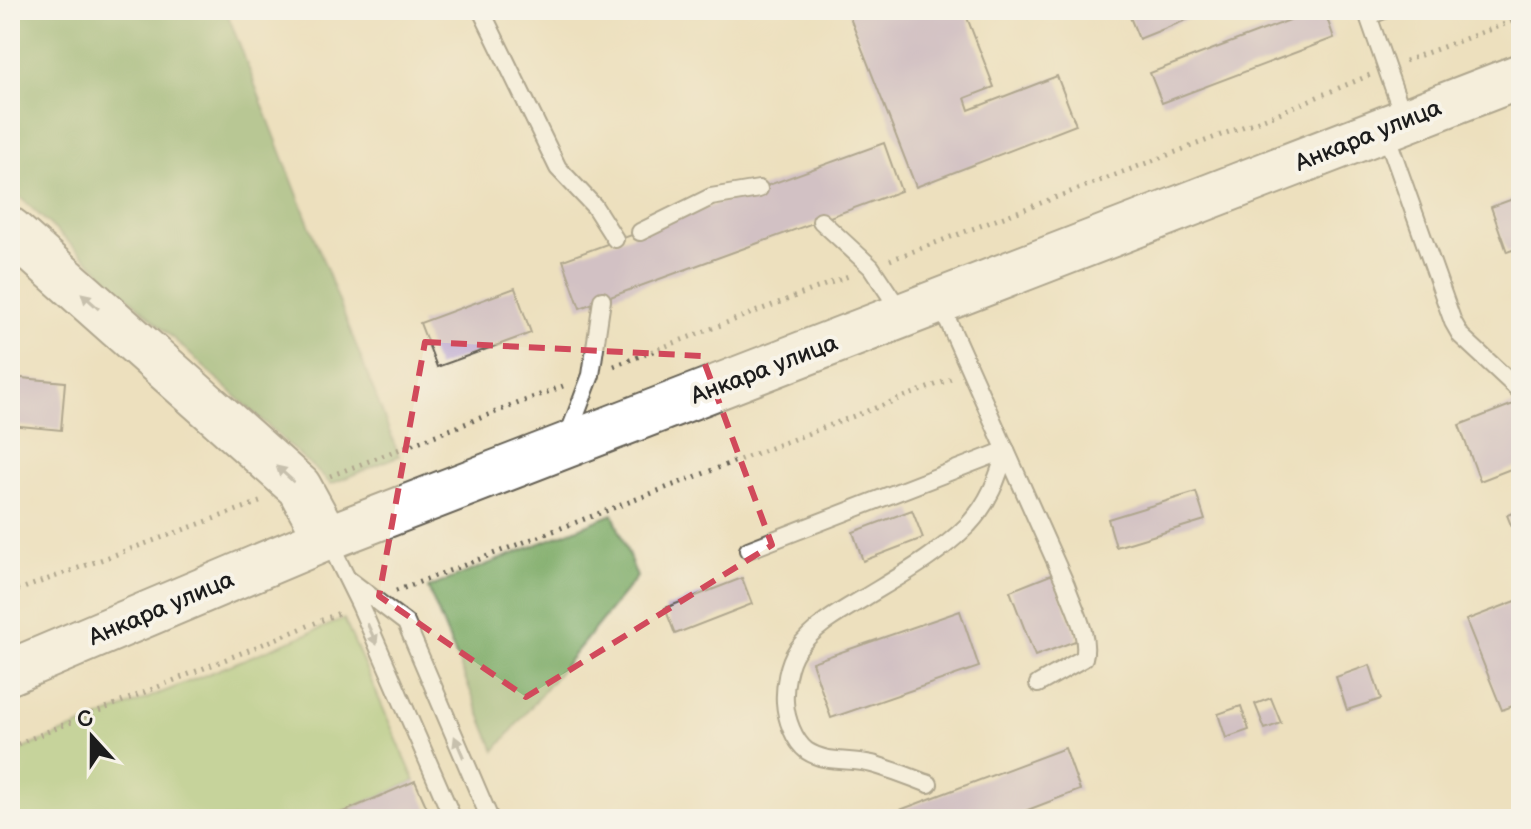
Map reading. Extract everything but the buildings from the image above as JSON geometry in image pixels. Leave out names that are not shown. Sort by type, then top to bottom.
[{"type":"main road","name":"Анкара улица","points":[[10,672],[327,538],[1521,76]]},
{"type":"main road","points":[[10,230],[299,487],[327,538]]},
{"type":"lane","points":[[481,10],[558,168],[594,206],[615,239]]},
{"type":"lane","points":[[1373,12],[1388,67],[1394,124],[1453,322],[1461,336],[1521,392]]},
{"type":"lane","points":[[640,232],[711,197],[759,189]]},
{"type":"lane","points":[[821,221],[921,308],[971,372],[1066,585],[1086,650],[1080,662],[1038,684]]},
{"type":"lane","points":[[564,447],[591,375],[602,300]]},
{"type":"lane","points":[[748,550],[1006,450]]},
{"type":"lane","points":[[929,784],[871,764],[824,760],[805,749],[786,714],[785,693],[789,670],[795,652],[828,619],[932,555],[968,524],[997,482],[1006,450]]},
{"type":"lane","points":[[327,538],[346,578],[367,602],[453,819]]},
{"type":"lane","points":[[367,602],[406,623],[490,819]]},
{"type":"path","points":[[10,593],[299,487],[1521,18]]},
{"type":"path","points":[[10,747],[367,602],[971,372]]},
{"type":"highlighted area","points":[[425,342],[702,356],[772,545],[526,697],[379,596]]},
{"type":"green space","points":[[10,10],[226,10],[399,456],[331,484],[10,188]]},
{"type":"green space","points":[[613,514],[637,577],[495,751],[428,588]]},
{"type":"green space","points":[[344,619],[415,781],[327,819],[10,819],[10,754]]}]
